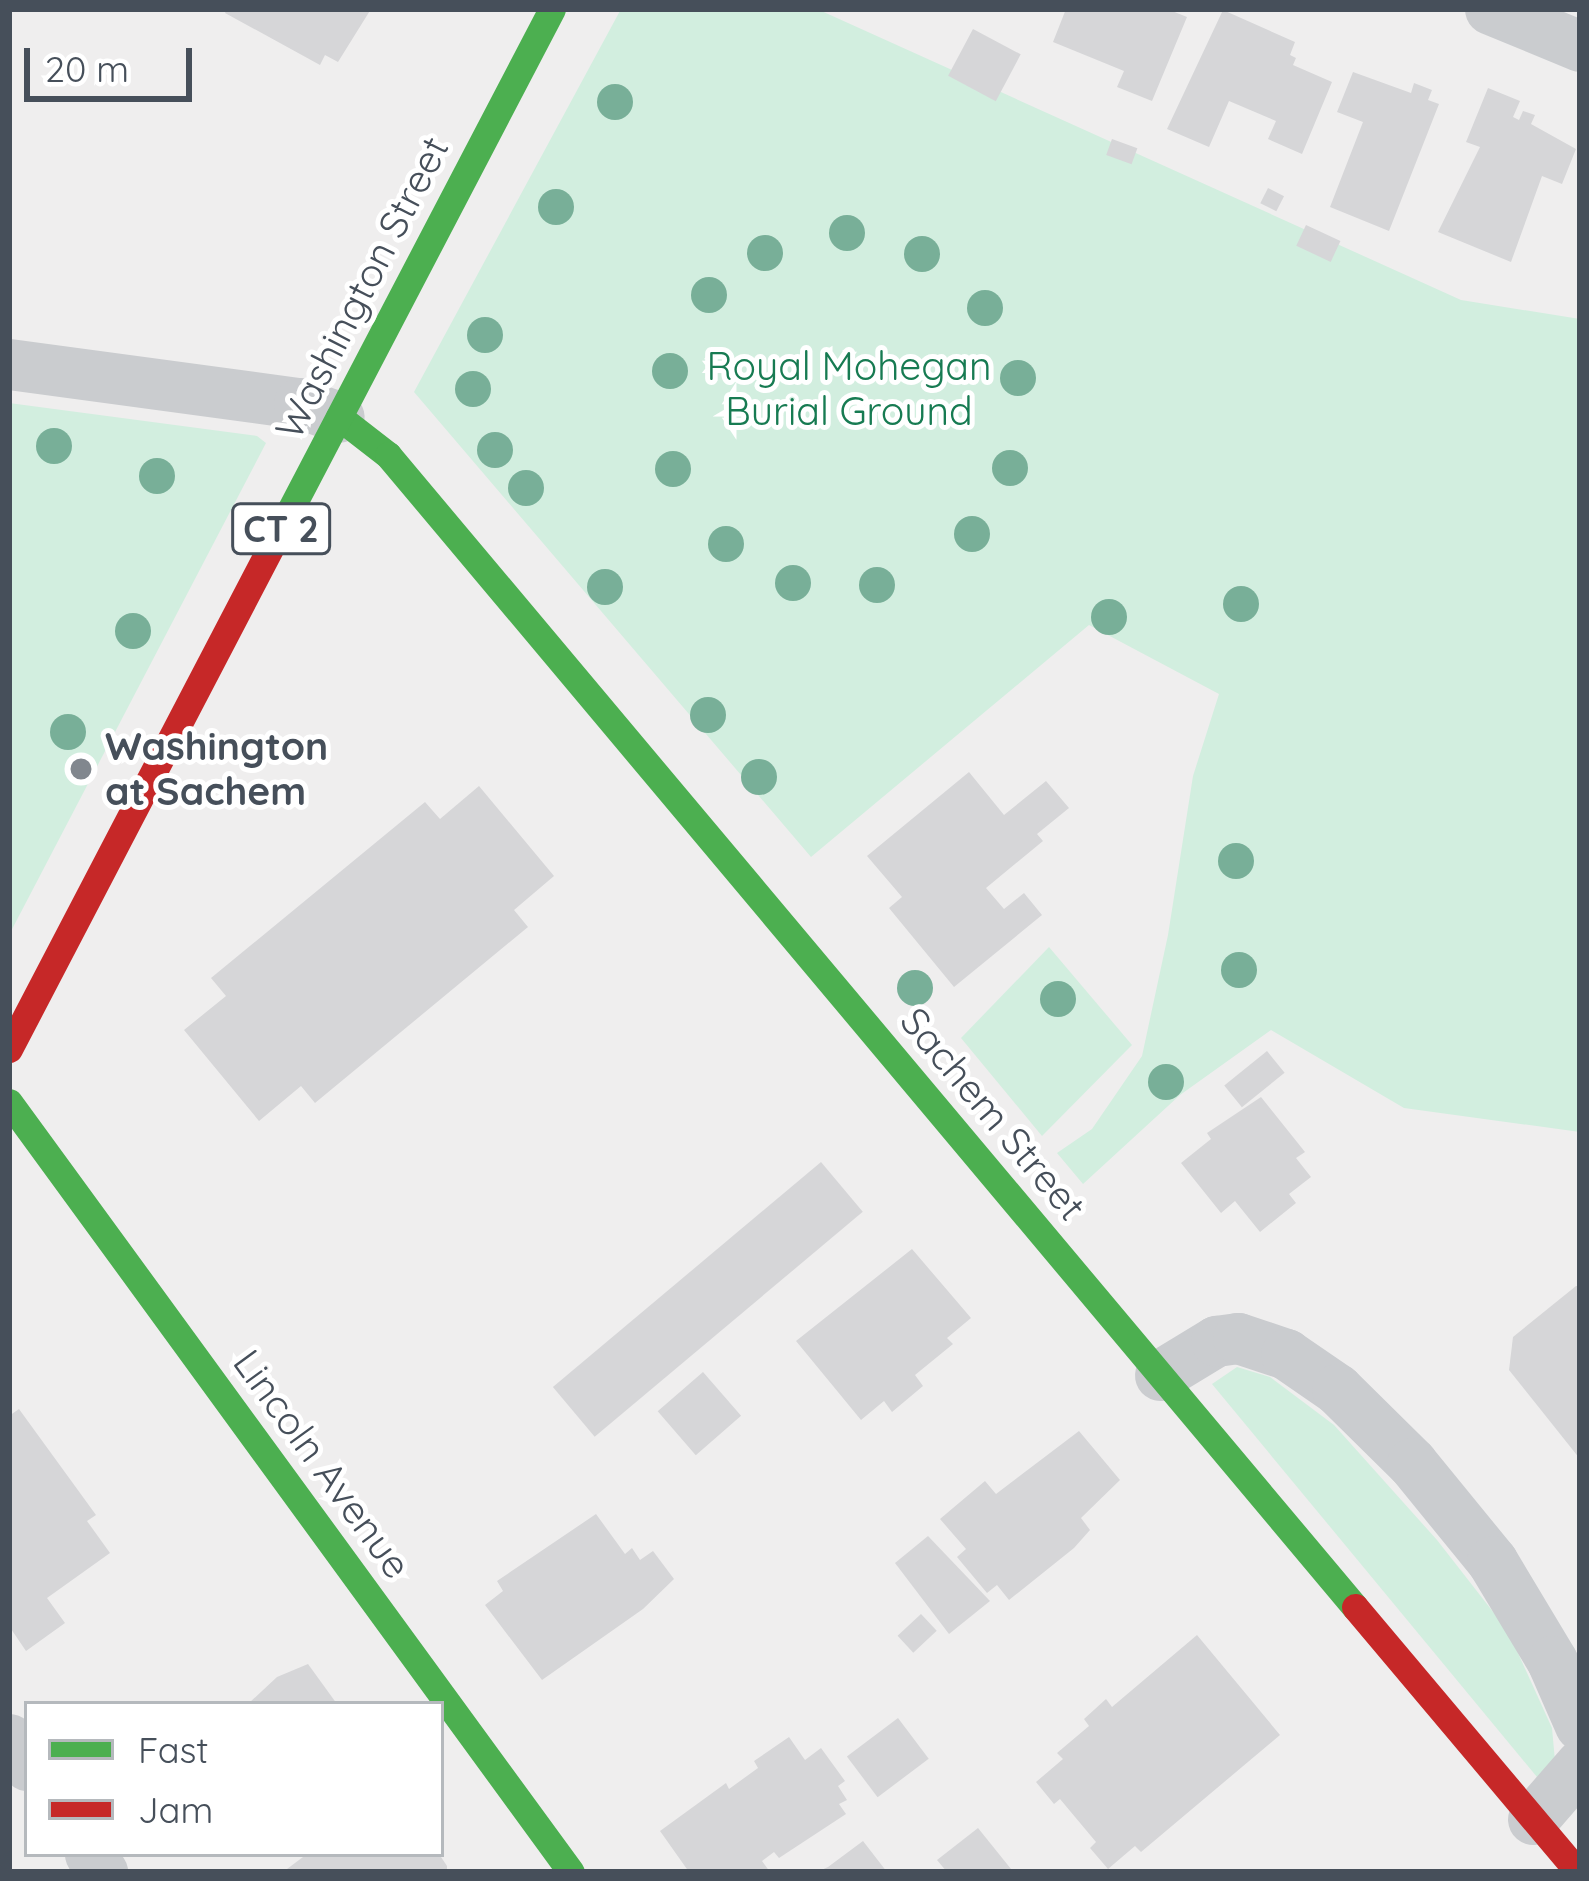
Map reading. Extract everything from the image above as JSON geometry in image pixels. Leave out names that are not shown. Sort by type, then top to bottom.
[{"type":"main road","name":"Washington Street","points":[[9,1049],[552,9]]},
{"type":"main road","name":"Sachem Street","points":[[339,417],[388,455],[1578,1872]]},
{"type":"main road","name":"Lincoln Avenue","points":[[9,1102],[571,1872]]},
{"type":"street","points":[[1490,9],[1580,46]]},
{"type":"street","points":[[9,364],[299,403],[339,417]]},
{"type":"street","points":[[1160,1375],[1216,1341],[1238,1338],[1286,1354],[1337,1389],[1412,1463],[1492,1561],[1552,1660],[1580,1725]]},
{"type":"street","points":[[1533,1819],[1580,1765]]},
{"type":"green space","name":"Royal Mohegan Burial Ground","points":[[621,9],[817,9],[1461,300],[1580,319],[1580,1132],[1404,1108],[1271,1030],[1180,1095],[1083,1184],[1057,1153],[1092,1129],[1142,1056],[1168,935],[1193,776],[1219,694],[1089,625],[811,857],[414,392]]},
{"type":"green space","points":[[9,403],[257,436],[266,443],[9,935]]},
{"type":"green space","points":[[1049,947],[1132,1045],[1042,1136],[961,1038]]},
{"type":"green space","points":[[1237,1367],[1270,1377],[1334,1425],[1437,1540],[1508,1631],[1552,1728],[1555,1761],[1537,1777],[1212,1384]]},
{"type":"building","points":[[227,9],[371,9],[338,62],[325,55],[320,65],[225,13]]},
{"type":"building","points":[[1066,9],[1167,9],[1187,17],[1152,101],[1117,87],[1124,71],[1053,42]]},
{"type":"building","points":[[1223,10],[1295,42],[1290,55],[1296,58],[1293,65],[1332,82],[1302,154],[1268,139],[1276,121],[1229,101],[1209,147],[1167,129]]},
{"type":"building","points":[[973,29],[1021,54],[996,101],[948,76]]},
{"type":"building","points":[[1353,72],[1411,93],[1414,83],[1432,90],[1428,100],[1439,104],[1389,231],[1330,207],[1363,122],[1337,112]]},
{"type":"building","points":[[1488,88],[1520,101],[1513,117],[1519,120],[1523,111],[1535,115],[1531,124],[1576,149],[1562,184],[1542,176],[1511,262],[1438,232],[1480,147],[1466,142]]},
{"type":"building","points":[[1112,139],[1137,148],[1132,164],[1106,155]]},
{"type":"building","points":[[1268,188],[1284,196],[1276,211],[1260,203]]},
{"type":"building","points":[[1306,225],[1340,241],[1331,262],[1296,246]]},
{"type":"building","points":[[969,772],[1004,815],[1046,781],[1069,808],[1037,834],[1043,841],[986,888],[1004,909],[1024,893],[1042,915],[954,987],[889,908],[902,897],[867,856]]},
{"type":"building","points":[[479,786],[554,876],[514,910],[528,927],[315,1103],[301,1086],[259,1121],[184,1030],[226,996],[211,978],[425,802],[440,819]]},
{"type":"building","points":[[1267,1051],[1285,1073],[1242,1107],[1224,1086]]},
{"type":"building","points":[[1261,1097],[1305,1152],[1296,1158],[1311,1177],[1289,1194],[1296,1203],[1260,1232],[1235,1201],[1221,1213],[1181,1163],[1211,1139],[1207,1133]]},
{"type":"building","points":[[821,1162],[863,1212],[595,1437],[553,1387]]},
{"type":"building","points":[[912,1249],[971,1318],[947,1338],[953,1344],[915,1375],[923,1386],[892,1412],[884,1401],[861,1420],[796,1341]]},
{"type":"building","points":[[1580,1286],[1580,1459],[1509,1370],[1513,1337]]},
{"type":"building","points":[[703,1372],[741,1416],[696,1455],[658,1411]]},
{"type":"building","points":[[19,1409],[96,1515],[87,1521],[110,1553],[47,1598],[65,1623],[26,1651],[9,1626],[9,1416]]},
{"type":"building","points":[[1079,1431],[1120,1480],[1081,1518],[1090,1530],[1074,1548],[1009,1600],[997,1585],[987,1593],[957,1557],[966,1549],[940,1519],[985,1481],[996,1494]]},
{"type":"building","points":[[596,1514],[625,1554],[632,1548],[640,1560],[653,1551],[674,1579],[643,1609],[542,1680],[485,1605],[503,1591],[497,1581]]},
{"type":"building","points":[[928,1536],[990,1601],[949,1634],[895,1563]]},
{"type":"building","points":[[921,1614],[937,1631],[913,1653],[898,1636]]},
{"type":"building","points":[[1197,1635],[1280,1735],[1141,1852],[1135,1846],[1108,1869],[1090,1848],[1096,1842],[1060,1799],[1054,1804],[1036,1782],[1063,1759],[1057,1753],[1089,1726],[1084,1719],[1106,1699],[1112,1707]]},
{"type":"building","points":[[308,1664],[335,1701],[251,1701],[277,1677]]},
{"type":"building","points":[[898,1718],[929,1759],[878,1797],[847,1757]]},
{"type":"building","points":[[789,1737],[805,1760],[821,1748],[845,1781],[838,1786],[847,1800],[839,1804],[846,1814],[779,1858],[774,1852],[762,1861],[770,1872],[689,1872],[660,1831],[726,1783],[729,1789],[758,1768],[754,1761]]},
{"type":"building","points":[[978,1828],[1011,1869],[947,1872],[937,1860]]},
{"type":"building","points":[[863,1841],[887,1872],[817,1872],[828,1867]]},
{"type":"building","points":[[303,1857],[441,1857],[447,1866],[447,1872],[283,1872]]},
{"type":"traffic: fast","points":[[274,541],[552,9]]},
{"type":"traffic: fast","points":[[339,417],[388,455],[1355,1607]]},
{"type":"traffic: fast","points":[[9,1102],[571,1872]]},
{"type":"traffic: jam","points":[[9,1049],[274,541]]},
{"type":"traffic: jam","points":[[1355,1607],[1578,1872]]},
{"type":"place","name":"Washington at Sachem","points":[[81,769]]}]
